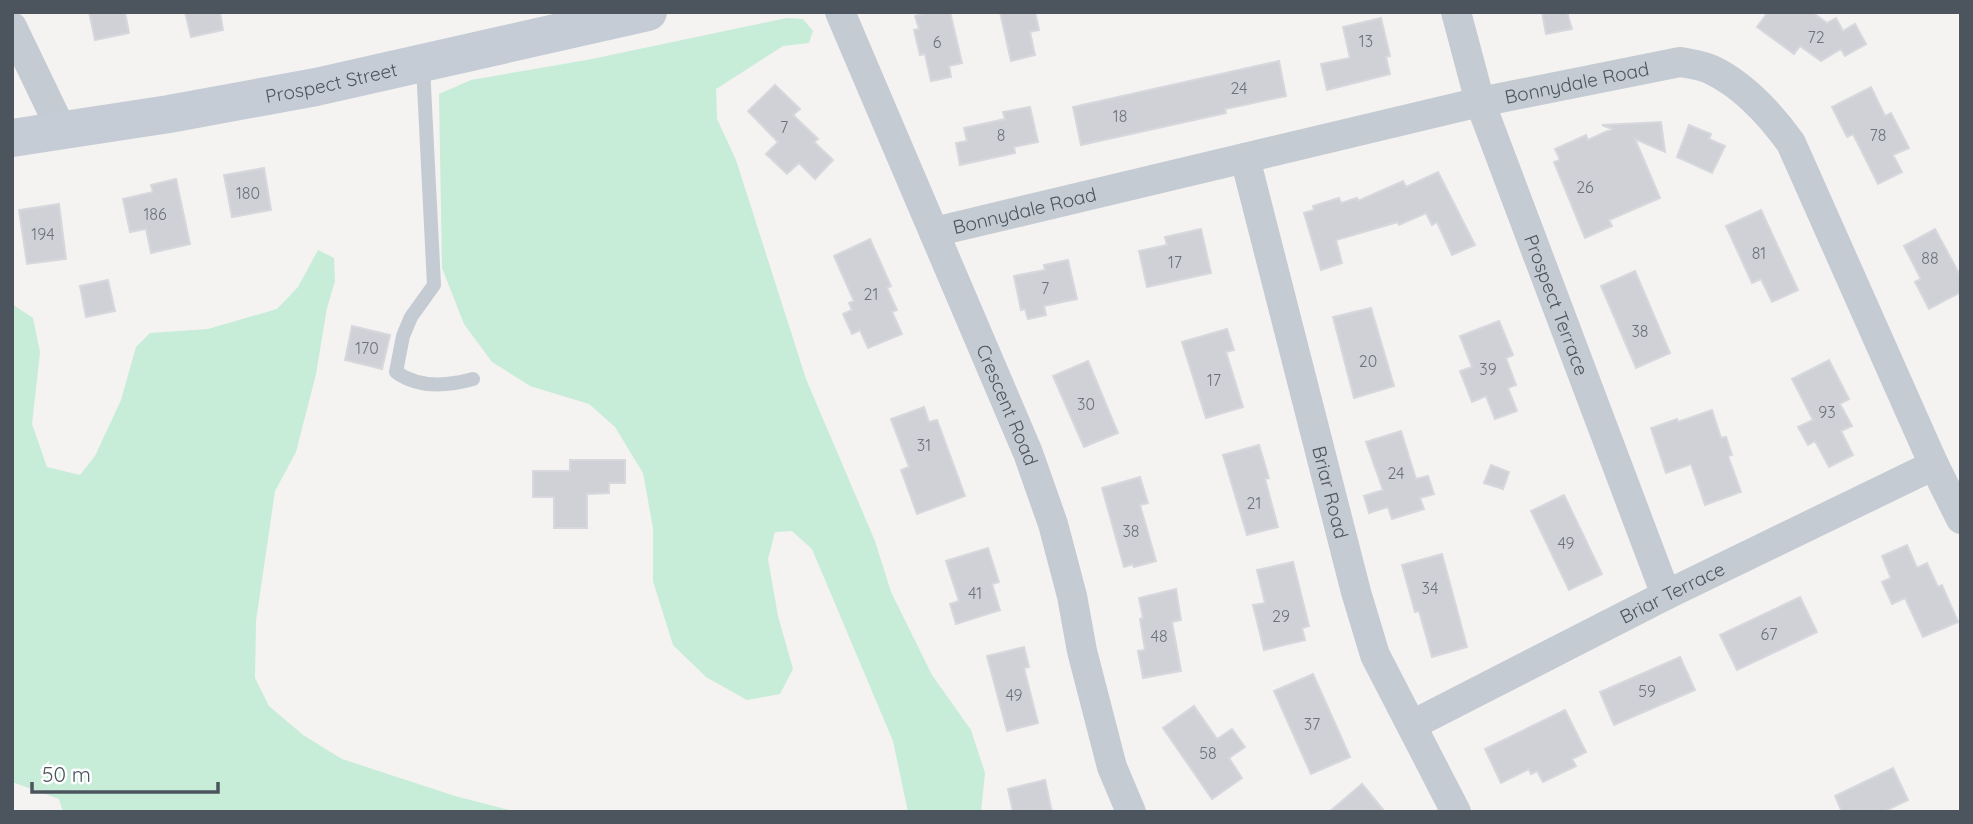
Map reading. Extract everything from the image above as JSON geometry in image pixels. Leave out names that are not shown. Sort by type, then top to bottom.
[{"type":"main road","name":"Prospect Street","points":[[12,138],[303,90],[648,12]]},
{"type":"street","name":"Crescent Road","points":[[840,12],[1028,453],[1049,513],[1072,596],[1082,652],[1112,767],[1131,812]]},
{"type":"street","name":"Prospect Terrace","points":[[1456,12],[1480,102],[1666,595]]},
{"type":"street","points":[[12,27],[62,131]]},
{"type":"street","name":"Bonnydale Road","points":[[934,232],[1480,102],[1680,62],[1710,69],[1742,89],[1772,117],[1791,144],[1934,465],[1961,519]]},
{"type":"street","name":"Briar Road","points":[[1245,158],[1375,655],[1457,812]]},
{"type":"street","name":"Briar Terrace","points":[[1412,725],[1666,595],[1934,465]]},
{"type":"lane","points":[[423,64],[434,285],[411,317],[403,336],[396,372],[404,378],[436,384],[473,379]]},
{"type":"green space","points":[[787,18],[803,19],[813,31],[809,43],[783,46],[716,89],[717,119],[736,160],[806,379],[875,541],[891,592],[932,675],[971,730],[985,773],[981,812],[908,812],[893,741],[812,549],[792,531],[775,532],[768,559],[778,616],[793,669],[780,694],[747,700],[706,677],[673,645],[653,581],[653,528],[643,473],[615,427],[589,404],[530,386],[492,362],[464,324],[442,268],[439,94],[471,80],[587,60]]},
{"type":"green space","points":[[318,250],[334,258],[335,281],[327,308],[316,374],[296,452],[275,491],[256,621],[255,678],[269,706],[303,735],[342,759],[455,796],[517,812],[63,812],[59,799],[12,782],[12,304],[33,318],[40,352],[32,424],[47,467],[80,475],[95,456],[121,400],[136,347],[150,333],[208,329],[277,309],[298,287]]},
{"type":"building","points":[[89,12],[125,12],[129,33],[95,40]]},
{"type":"building","points":[[185,12],[220,12],[223,30],[191,37]]},
{"type":"building","points":[[950,12],[962,63],[949,66],[951,77],[931,81],[925,54],[920,55],[914,30],[919,29],[915,16]]},
{"type":"building","points":[[1000,12],[1035,12],[1039,30],[1030,32],[1035,55],[1011,61]]},
{"type":"building","points":[[1542,12],[1567,12],[1572,29],[1546,34]]},
{"type":"building","points":[[1768,12],[1812,12],[1827,23],[1836,18],[1843,31],[1855,24],[1866,44],[1845,56],[1841,49],[1821,61],[1800,46],[1794,54],[1757,27]]},
{"type":"building","points":[[1381,18],[1390,56],[1386,57],[1390,74],[1327,90],[1321,64],[1350,58],[1343,27]]},
{"type":"building","points":[[1279,61],[1286,96],[1225,109],[1226,113],[1081,145],[1073,107]]},
{"type":"building","points":[[775,85],[800,109],[793,115],[818,139],[814,142],[833,160],[815,179],[799,163],[787,174],[766,154],[778,142],[748,111]]},
{"type":"building","points":[[1871,87],[1885,116],[1891,113],[1909,148],[1893,155],[1902,172],[1878,184],[1853,134],[1847,137],[1832,107]]},
{"type":"building","points":[[1030,107],[1038,142],[1014,147],[1015,153],[960,165],[956,143],[967,141],[964,128],[1005,119],[1003,112]]},
{"type":"building","points":[[1661,122],[1665,152],[1635,139],[1660,198],[1609,220],[1612,226],[1585,238],[1554,162],[1560,160],[1555,149],[1586,135],[1588,140],[1612,129],[1602,125]]},
{"type":"building","points":[[1689,125],[1711,134],[1709,139],[1725,146],[1712,173],[1677,157]]},
{"type":"building","points":[[264,168],[271,210],[232,217],[224,175]]},
{"type":"building","points":[[1438,172],[1475,245],[1452,255],[1437,222],[1432,225],[1426,213],[1399,225],[1398,222],[1336,240],[1342,263],[1321,270],[1304,213],[1314,210],[1313,206],[1339,198],[1341,203],[1357,198],[1358,201],[1403,181],[1406,187]]},
{"type":"building","points":[[176,179],[190,244],[151,253],[146,229],[130,232],[123,199],[153,192],[151,185]]},
{"type":"building","points":[[59,204],[66,259],[27,264],[19,210]]},
{"type":"building","points":[[1761,210],[1798,290],[1772,302],[1761,279],[1752,283],[1726,226]]},
{"type":"building","points":[[1201,229],[1211,273],[1147,287],[1139,251],[1167,245],[1165,237]]},
{"type":"building","points":[[1935,229],[1961,277],[1961,292],[1929,309],[1915,282],[1921,279],[1904,246]]},
{"type":"building","points":[[870,239],[891,286],[887,288],[897,310],[892,312],[902,334],[868,348],[860,330],[852,334],[843,314],[852,310],[849,303],[854,301],[834,256]]},
{"type":"building","points":[[1068,260],[1077,299],[1044,306],[1046,315],[1028,319],[1025,309],[1021,310],[1014,276],[1045,270],[1044,265]]},
{"type":"building","points":[[1635,271],[1670,353],[1636,368],[1601,286]]},
{"type":"building","points":[[108,280],[115,311],[86,317],[80,286]]},
{"type":"building","points":[[1371,308],[1394,386],[1354,398],[1333,317]]},
{"type":"building","points":[[1499,321],[1513,355],[1506,358],[1516,385],[1508,388],[1517,411],[1495,419],[1486,396],[1472,402],[1460,371],[1472,367],[1460,336]]},
{"type":"building","points":[[352,326],[390,335],[382,369],[345,360]]},
{"type":"building","points":[[1227,329],[1234,350],[1226,352],[1243,407],[1206,418],[1182,342]]},
{"type":"building","points":[[1829,360],[1849,399],[1840,404],[1852,426],[1841,431],[1853,455],[1829,467],[1815,441],[1808,445],[1798,427],[1813,420],[1792,379]]},
{"type":"building","points":[[1088,361],[1118,433],[1084,447],[1053,376]]},
{"type":"building","points":[[924,407],[929,422],[937,420],[965,496],[917,514],[901,470],[909,467],[891,419]]},
{"type":"building","points":[[1712,410],[1721,438],[1726,437],[1732,455],[1728,456],[1741,492],[1705,505],[1691,464],[1666,473],[1651,428]]},
{"type":"building","points":[[1401,431],[1416,479],[1428,476],[1434,494],[1420,498],[1424,509],[1392,519],[1388,507],[1369,513],[1364,496],[1383,490],[1366,442]]},
{"type":"building","points":[[1259,445],[1269,478],[1265,479],[1278,527],[1247,535],[1223,455]]},
{"type":"building","points":[[570,460],[625,460],[625,483],[609,483],[609,493],[587,494],[587,528],[554,528],[554,497],[533,497],[533,471],[570,471]]},
{"type":"building","points":[[1491,465],[1509,472],[1503,489],[1484,483]]},
{"type":"building","points":[[1140,477],[1148,503],[1140,505],[1156,561],[1124,567],[1102,488]]},
{"type":"building","points":[[1564,495],[1602,574],[1569,590],[1531,511]]},
{"type":"building","points":[[1907,545],[1917,568],[1927,563],[1938,587],[1942,585],[1958,622],[1923,637],[1905,598],[1892,604],[1882,582],[1891,578],[1882,556]]},
{"type":"building","points":[[988,548],[999,582],[992,584],[1000,610],[956,624],[950,604],[959,601],[946,561]]},
{"type":"building","points":[[1442,554],[1467,647],[1432,657],[1419,611],[1415,612],[1402,565]]},
{"type":"building","points":[[1293,562],[1309,626],[1302,628],[1305,640],[1264,650],[1253,605],[1265,603],[1257,570]]},
{"type":"building","points":[[1176,589],[1181,620],[1172,622],[1181,671],[1143,678],[1138,651],[1145,650],[1139,598]]},
{"type":"building","points":[[1800,597],[1817,632],[1737,670],[1720,635]]},
{"type":"building","points":[[1024,647],[1029,667],[1024,668],[1038,723],[1007,731],[987,656]]},
{"type":"building","points":[[1680,657],[1695,690],[1614,725],[1600,692]]},
{"type":"building","points":[[1313,674],[1350,757],[1311,774],[1274,691]]},
{"type":"building","points":[[1194,706],[1217,739],[1232,729],[1245,747],[1229,758],[1242,778],[1212,799],[1163,728]]},
{"type":"building","points":[[1565,710],[1586,752],[1572,759],[1576,766],[1543,782],[1537,771],[1531,774],[1529,769],[1501,783],[1485,749]]},
{"type":"building","points":[[1893,768],[1908,800],[1883,812],[1842,812],[1835,796]]},
{"type":"building","points":[[1045,780],[1052,812],[1013,812],[1008,789]]},
{"type":"building","points":[[1362,784],[1385,812],[1329,812]]}]
